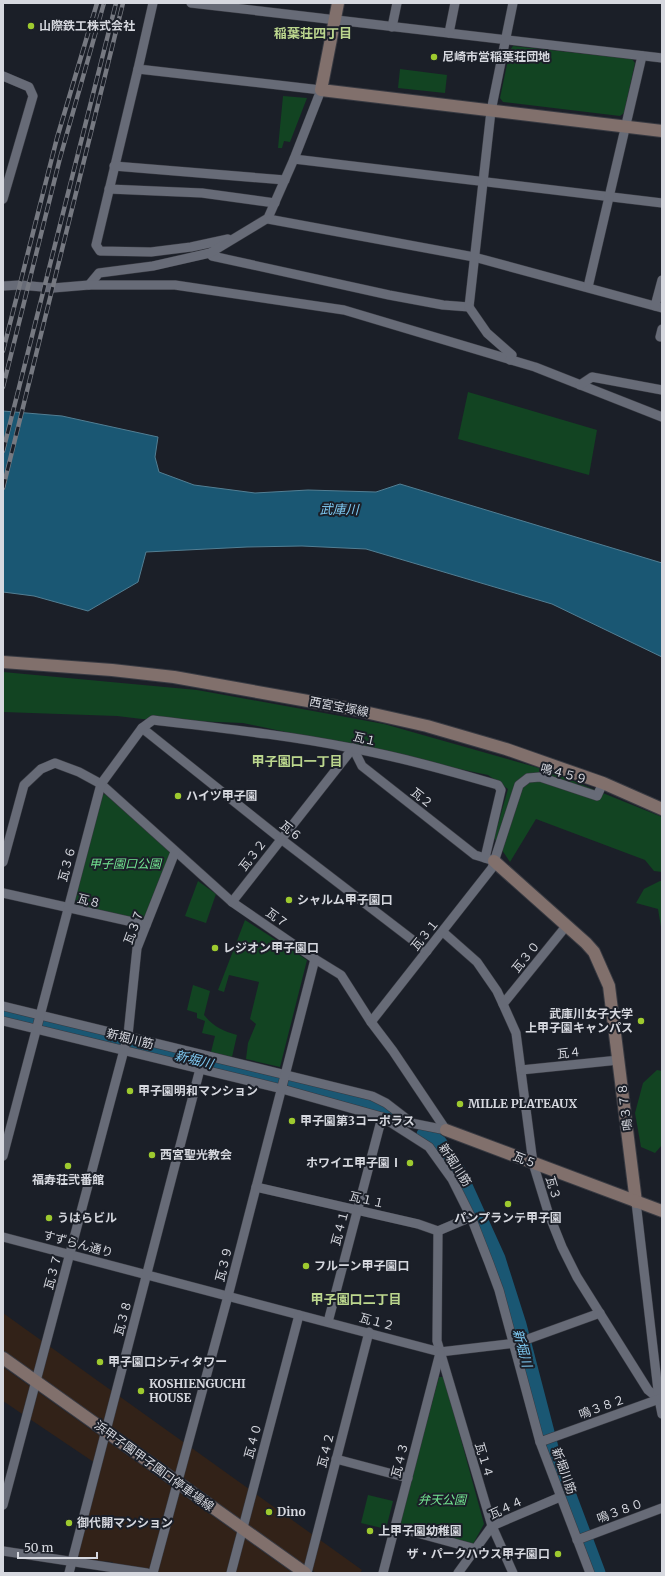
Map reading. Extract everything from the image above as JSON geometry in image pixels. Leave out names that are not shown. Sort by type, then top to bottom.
[{"type":"street","points":[[153,3],[96,245],[100,251],[151,252],[191,247],[236,238]]},
{"type":"street","points":[[191,3],[280,8],[335,20],[662,58]]},
{"type":"street","points":[[89,285],[99,273],[153,266],[210,253],[268,219],[286,180],[321,90],[338,3]]},
{"type":"street","points":[[392,27],[397,3]]},
{"type":"street","points":[[449,34],[456,3]]},
{"type":"street","points":[[510,360],[512,355],[487,333],[469,307],[491,111],[513,3]]},
{"type":"street","points":[[588,288],[642,56]]},
{"type":"street","points":[[138,69],[662,131]]},
{"type":"street","points":[[3,76],[29,87],[33,96],[3,199]]},
{"type":"street","points":[[294,159],[662,203]]},
{"type":"street","points":[[114,166],[286,180]]},
{"type":"street","points":[[109,189],[202,193],[275,203]]},
{"type":"street","points":[[268,219],[474,257],[659,307],[662,280]]},
{"type":"street","points":[[210,253],[212,256],[388,294],[443,305],[469,307]]},
{"type":"street","points":[[3,286],[20,285],[53,288],[89,285],[175,285],[344,310],[510,360],[662,417]]},
{"type":"street","points":[[580,385],[592,377],[662,390]]},
{"type":"street","name":"西宮宝塚線","points":[[3,662],[112,670],[174,677],[347,708],[427,726],[483,742],[555,765],[662,808]]},
{"type":"street","name":"瓦１","points":[[142,728],[153,720],[243,730],[353,748],[464,775],[498,785],[501,790],[490,860]]},
{"type":"street","name":"瓦３６","points":[[3,1156],[37,1021],[101,784],[142,728]]},
{"type":"street","name":"瓦６","points":[[142,728],[281,840],[426,951]]},
{"type":"street","name":"瓦３２","points":[[232,902],[353,748]]},
{"type":"street","name":"瓦２","points":[[353,748],[362,766],[475,855],[490,860]]},
{"type":"street","name":"瓦７","points":[[3,862],[24,785],[41,769],[55,763],[79,772],[101,784],[232,902],[341,975],[371,1022],[393,1051],[446,1130]]},
{"type":"street","name":"鳴４５９","points":[[490,860],[519,786],[528,778],[540,777],[597,796],[603,783]]},
{"type":"street","name":"瓦３７","points":[[3,1505],[37,1382],[126,1042],[137,948],[175,852]]},
{"type":"street","name":"鳴３７８","points":[[490,860],[567,925],[594,952],[609,986],[662,1414]]},
{"type":"street","name":"瓦３１","points":[[371,1022],[492,868],[490,860]]},
{"type":"street","name":"瓦８","points":[[3,892],[146,925]]},
{"type":"street","name":"瓦３０","points":[[503,1004],[567,925]]},
{"type":"street","name":"瓦３","points":[[443,932],[477,962],[497,991],[516,1033],[533,1163],[545,1204],[562,1247],[577,1277],[648,1390],[660,1399]]},
{"type":"street","name":"瓦３９","points":[[153,1573],[228,1296],[315,959]]},
{"type":"street","points":[[3,1006],[37,1021],[284,1081],[372,1096],[386,1103],[412,1123]]},
{"type":"street","name":"新堀川筋","points":[[3,1021],[37,1021],[126,1042],[200,1069],[284,1081],[382,1116],[429,1147],[452,1179],[471,1217],[499,1290],[518,1343],[560,1497],[581,1538],[590,1573]]},
{"type":"street","name":"瓦４","points":[[521,1070],[619,1060]]},
{"type":"street","name":"瓦３８","points":[[69,1573],[200,1069]]},
{"type":"street","name":"瓦５","points":[[382,1116],[446,1130],[662,1212]]},
{"type":"street","name":"瓦４１","points":[[328,1322],[382,1116]]},
{"type":"street","name":"瓦１１","points":[[256,1187],[438,1230]]},
{"type":"street","points":[[440,1352],[438,1341],[438,1230],[471,1217]]},
{"type":"street","name":"すずらん通り","points":[[3,1237],[146,1274]]},
{"type":"street","name":"瓦１２","points":[[146,1274],[440,1352],[518,1343],[600,1313]]},
{"type":"street","name":"瓦４０","points":[[231,1573],[299,1314]]},
{"type":"street","name":"瓦４２","points":[[306,1573],[369,1332]]},
{"type":"street","name":"瓦４３","points":[[383,1573],[440,1352]]},
{"type":"street","name":"瓦１４","points":[[440,1352],[492,1526],[513,1573]]},
{"type":"street","name":"浜甲子園甲子園口停車場線","points":[[3,1358],[306,1573]]},
{"type":"street","name":"鳴３８２","points":[[545,1440],[660,1399]]},
{"type":"street","points":[[336,1459],[408,1478]]},
{"type":"street","name":"瓦４４","points":[[458,1573],[492,1526],[560,1497]]},
{"type":"street","name":"鳴３８０","points":[[581,1538],[662,1508]]},
{"type":"street","points":[[395,1527],[476,1549]]},
{"type":"street","points":[[3,1551],[148,1573]]},
{"type":"shaded area","points":[[3,1313],[362,1570],[360,1573],[316,1573],[3,1350]]},
{"type":"shaded area","points":[[3,1367],[293,1573],[111,1573],[113,1562],[81,1559],[78,1555],[101,1467],[3,1401]]},
{"type":"green space","points":[[513,46],[632,59],[635,63],[624,113],[620,116],[503,102],[500,98],[510,50]]},
{"type":"green space","points":[[400,69],[447,75],[445,93],[398,88]]},
{"type":"green space","points":[[283,96],[307,98],[290,142],[284,141],[282,148],[278,148]]},
{"type":"green space","points":[[468,392],[597,430],[589,475],[458,439]]},
{"type":"green space","points":[[3,672],[197,690],[384,724],[546,770],[662,817],[662,872],[654,871],[645,860],[536,819],[510,862],[494,838],[508,789],[488,775],[243,723],[142,719],[117,716],[3,712]]},
{"type":"green space","name":"甲子園口公園","points":[[105,794],[173,854],[145,917],[139,921],[78,906],[74,901],[102,795]]},
{"type":"green space","points":[[198,881],[216,894],[206,923],[185,916]]},
{"type":"green space","points":[[662,881],[662,933],[658,909],[636,903],[644,889]]},
{"type":"green space","points":[[245,920],[307,960],[280,1067],[246,1059],[248,1043],[256,1024],[250,1019],[259,982],[229,975],[224,992],[218,990]]},
{"type":"green space","points":[[193,985],[210,991],[204,1015],[211,1023],[227,1032],[237,1035],[232,1057],[211,1052],[215,1036],[202,1033],[205,1021],[197,1018],[197,1013],[187,1010]]},
{"type":"green space","points":[[657,1070],[662,1071],[662,1145],[655,1153],[641,1147],[635,1113],[643,1083]]},
{"type":"green space","name":"弁天公園","points":[[439,1377],[444,1377],[484,1524],[473,1544],[399,1525]]},
{"type":"green space","points":[[368,1495],[393,1501],[386,1529],[361,1523]]},
{"type":"water","name":"武庫川","points":[[3,411],[62,416],[158,437],[155,457],[159,472],[194,485],[255,493],[308,490],[376,492],[400,484],[662,563],[662,657],[552,604],[366,549],[302,546],[146,552],[138,582],[88,611],[34,596],[3,592]]},
{"type":"waterway","name":"新堀川","points":[[3,1012],[362,1100],[385,1109]]},
{"type":"waterway","name":"新堀川","points":[[426,1135],[438,1144],[457,1173],[496,1259],[517,1325],[549,1448],[596,1573]]},
{"type":"railway","points":[[3,351],[57,138],[97,3]]},
{"type":"railway","points":[[3,387],[60,158],[104,3]]},
{"type":"railway","points":[[3,451],[116,3]]},
{"type":"railway","points":[[3,488],[123,3]]},
{"type":"place","name":"山際鉄工株式会社","points":[[31,26]]},
{"type":"place","name":"尼崎市営稲葉荘団地","points":[[434,57]]},
{"type":"place","name":"ハイツ甲子園","points":[[178,796]]},
{"type":"place","name":"シャルム甲子園口","points":[[289,900]]},
{"type":"place","name":"レジオン甲子園口","points":[[215,948]]},
{"type":"place","name":"武庫川女子大学 上甲子園キャンパス","points":[[641,1021]]},
{"type":"place","name":"甲子園明和マンション","points":[[130,1091]]},
{"type":"place","name":"MILLE PLATEAUX","points":[[460,1104]]},
{"type":"place","name":"甲子園第3コーポラス","points":[[292,1121]]},
{"type":"place","name":"西宮聖光教会","points":[[152,1155]]},
{"type":"place","name":"ホワイエ甲子園Ⅰ","points":[[410,1163]]},
{"type":"place","name":"福寿荘弐番館","points":[[68,1166]]},
{"type":"place","name":"パンプランテ甲子園","points":[[508,1204]]},
{"type":"place","name":"うはらビル","points":[[49,1218]]},
{"type":"place","name":"フルーン甲子園口","points":[[306,1266]]},
{"type":"place","name":"甲子園口シティタワー","points":[[100,1362]]},
{"type":"place","name":"KOSHIENGUCHI HOUSE","points":[[141,1391]]},
{"type":"place","name":"Dino","points":[[269,1512]]},
{"type":"place","name":"御代開マンション","points":[[69,1523]]},
{"type":"place","name":"上甲子園幼稚園","points":[[370,1531]]},
{"type":"place","name":"ザ・パークハウス甲子園口","points":[[558,1554]]},
{"type":"district","name":"稲葉荘四丁目","points":[[313,33]]},
{"type":"district","name":"甲子園口一丁目","points":[[297,761]]},
{"type":"district","name":"甲子園口二丁目","points":[[356,1299]]}]
